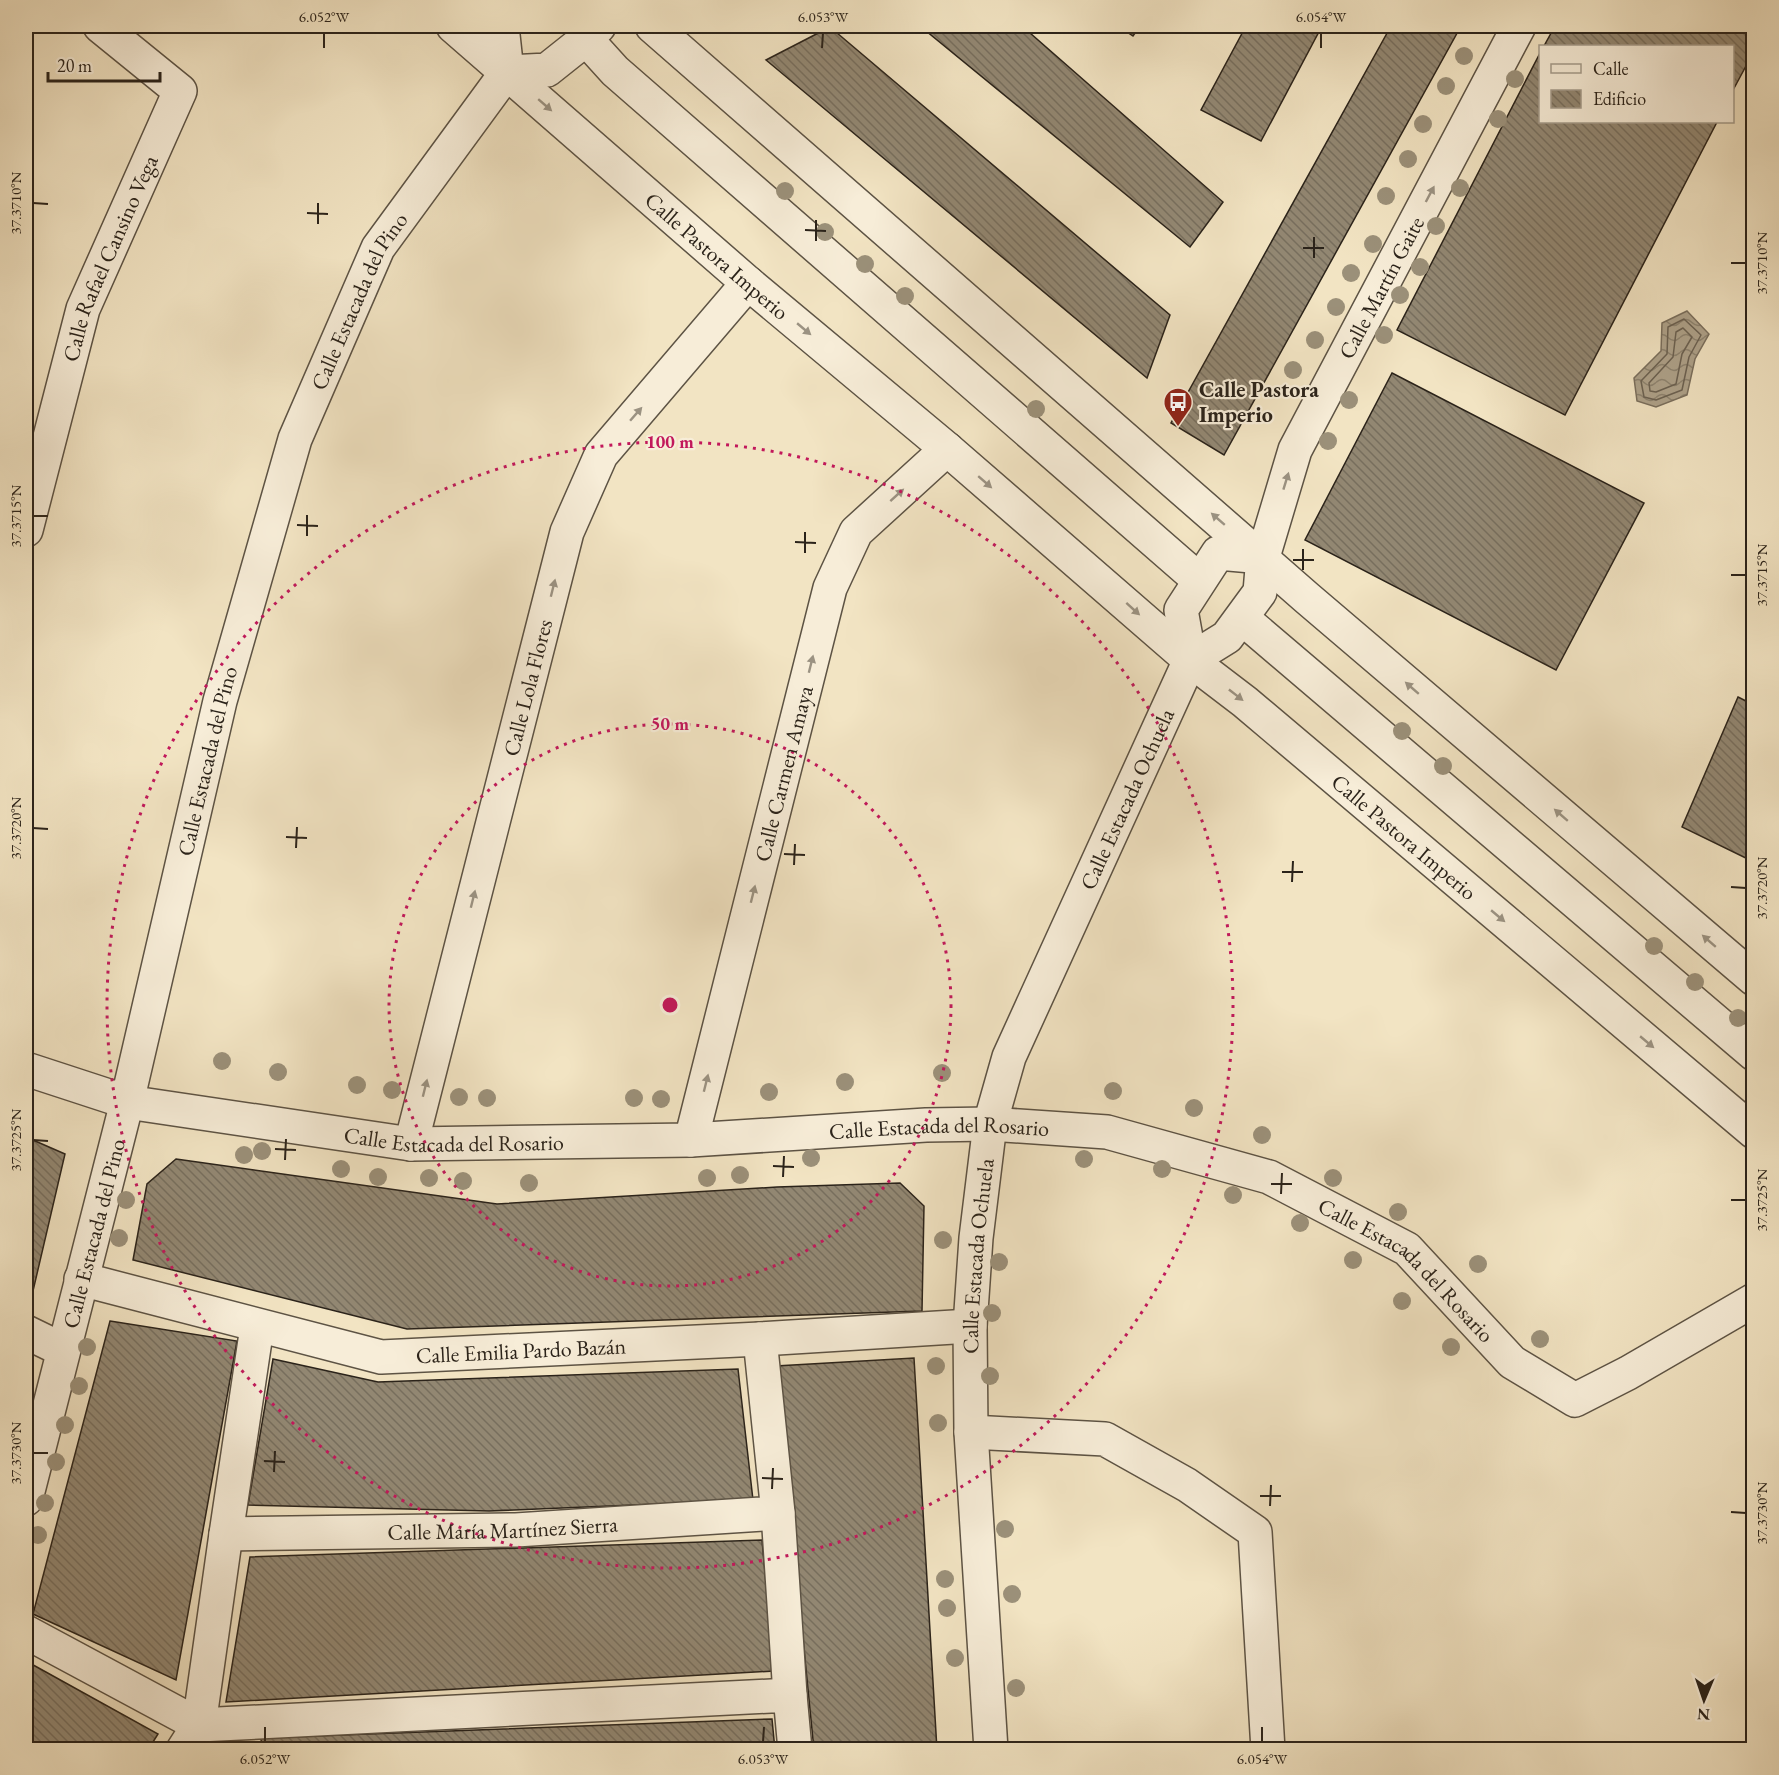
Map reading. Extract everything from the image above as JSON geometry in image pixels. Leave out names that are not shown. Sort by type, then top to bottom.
[{"type":"street","name":"Calle Rafael Cansino Vega","points":[[26,530],[83,309],[180,91],[100,26]]},
{"type":"street","name":"Calle Pastora Imperio","points":[[453,26],[748,283],[947,449],[1190,660],[1254,710],[1754,1132]]},
{"type":"street","points":[[502,26],[507,72],[547,70],[592,32],[615,71],[1199,580]]},
{"type":"street","points":[[652,26],[1263,557],[1316,606],[1754,980]]},
{"type":"street","name":"Calle Martín Gaite","points":[[1190,660],[1227,637],[1260,592],[1263,557],[1295,450],[1519,26]]},
{"type":"street","name":"Calle Estacada del Pino","points":[[26,1499],[127,1102],[220,701],[295,439],[378,248],[507,72]]},
{"type":"street","name":"Calle Lola Flores","points":[[411,1144],[567,532],[601,455],[748,283]]},
{"type":"street","name":"Calle Carmen Amaya","points":[[692,1140],[830,588],[856,532],[947,449]]},
{"type":"street","points":[[1190,660],[1181,610],[1218,553],[1263,557]]},
{"type":"street","points":[[1242,618],[1754,1054]]},
{"type":"street","name":"Calle Estacada Ochuela","points":[[991,1749],[971,1432],[970,1326],[976,1238],[990,1124],[1010,1057],[1190,660]]},
{"type":"street","name":"Calle Estacada del Rosario","points":[[26,1069],[127,1102],[411,1144],[692,1140],[926,1125],[990,1124],[1107,1132],[1269,1177],[1407,1249],[1512,1362],[1575,1400],[1628,1374],[1754,1300]]},
{"type":"street","name":"Calle Emilia Pardo Bazán","points":[[81,1279],[381,1358],[760,1340],[970,1326]]},
{"type":"street","points":[[198,1741],[257,1327]]},
{"type":"street","points":[[26,1332],[63,1350]]},
{"type":"street","points":[[760,1340],[778,1513],[795,1749]]},
{"type":"street","points":[[971,1432],[1105,1439],[1187,1485],[1255,1532],[1268,1749]]},
{"type":"street","name":"Calle María Martínez Sierra","points":[[226,1534],[516,1530],[778,1513]]},
{"type":"street","points":[[26,1632],[198,1741],[790,1695]]},
{"type":"water","points":[[1687,311],[1709,334],[1695,359],[1687,395],[1656,407],[1637,401],[1634,378],[1661,351],[1662,323]]},
{"type":"building","points":[[920,26],[1022,26],[1223,202],[1190,247]]},
{"type":"building","points":[[1118,26],[1140,26],[1133,36]]},
{"type":"building","points":[[1246,26],[1322,26],[1261,141],[1201,110]]},
{"type":"building","points":[[1391,26],[1461,26],[1224,455],[1171,423]]},
{"type":"building","points":[[1555,26],[1745,26],[1754,30],[1754,51],[1734,88],[1734,45],[1545,45]]},
{"type":"building","points":[[830,27],[1170,315],[1147,378],[766,60]]},
{"type":"building","points":[[1539,55],[1539,123],[1716,123],[1565,415],[1397,330]]},
{"type":"building","points":[[1392,373],[1644,503],[1556,670],[1305,540]]},
{"type":"building","points":[[1738,697],[1754,705],[1754,862],[1682,827]]},
{"type":"building","points":[[26,1137],[65,1154],[29,1308],[26,1306]]},
{"type":"building","points":[[176,1159],[497,1204],[777,1187],[900,1183],[924,1206],[922,1311],[407,1329],[133,1260],[147,1184]]},
{"type":"building","points":[[110,1321],[237,1341],[176,1680],[33,1614]]},
{"type":"building","points":[[914,1358],[937,1750],[814,1750],[776,1366]]},
{"type":"building","points":[[273,1359],[378,1382],[738,1369],[753,1500],[489,1511],[248,1505]]},
{"type":"building","points":[[762,1540],[774,1671],[226,1702],[250,1557]]},
{"type":"building","points":[[26,1661],[158,1734],[148,1750],[26,1750]]},
{"type":"building","points":[[772,1719],[775,1750],[266,1750],[260,1738]]},
{"type":"place","name":"Calle Pastora Imperio","points":[[1178,428]]}]
